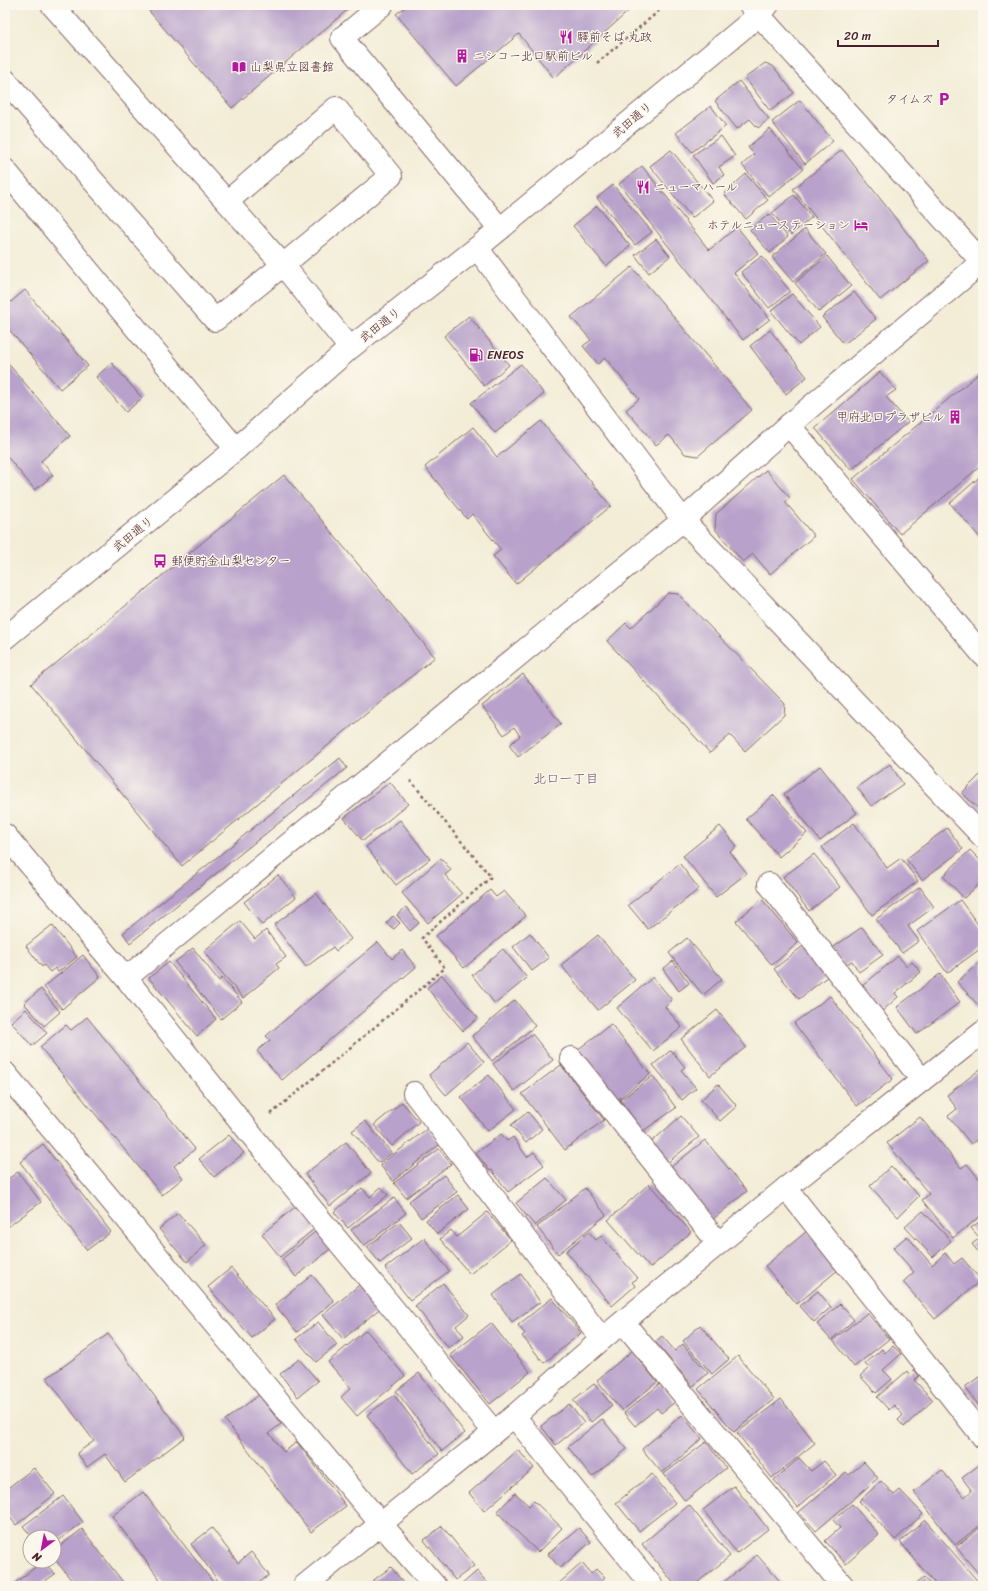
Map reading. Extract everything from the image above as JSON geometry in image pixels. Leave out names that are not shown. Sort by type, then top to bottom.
[{"type":"street","points":[[52,5],[283,265],[350,348]]},
{"type":"street","points":[[382,5],[342,38],[500,229]]},
{"type":"street","points":[[126,978],[683,520],[789,425],[982,262],[759,8]]},
{"type":"street","name":"武田通り","points":[[5,638],[236,449],[350,348],[500,229],[759,8]]},
{"type":"street","points":[[5,80],[215,320],[390,176],[336,108],[228,202]]},
{"type":"street","points":[[5,170],[236,449]]},
{"type":"street","points":[[477,248],[683,520],[983,837]]},
{"type":"street","points":[[789,425],[983,655]]},
{"type":"street","points":[[5,835],[126,978],[249,1132],[494,1432]]},
{"type":"street","points":[[769,884],[922,1080]]},
{"type":"street","points":[[304,1586],[514,1416],[602,1339],[718,1243],[983,1032]]},
{"type":"street","points":[[571,1058],[718,1243]]},
{"type":"street","points":[[5,1073],[381,1524],[435,1586]]},
{"type":"street","points":[[414,1092],[602,1339]]},
{"type":"street","points":[[786,1188],[983,1437]]},
{"type":"street","points":[[623,1322],[843,1586]]},
{"type":"street","points":[[514,1416],[652,1586]]},
{"type":"path","points":[[597,63],[666,5]]},
{"type":"path","points":[[977,5],[983,12]]},
{"type":"path","points":[[249,1132],[445,968],[422,938],[490,878],[392,758]]},
{"type":"building","name":"山梨県立図書館","points":[[144,5],[353,5],[232,108]]},
{"type":"building","name":"ニシコー北口駅前ビル","points":[[408,5],[632,5],[632,8],[554,78],[519,34],[456,86],[396,14]]},
{"type":"building","points":[[765,63],[773,66],[794,93],[770,111],[745,78]]},
{"type":"building","points":[[739,81],[769,119],[758,128],[750,119],[737,129],[715,101]]},
{"type":"building","points":[[800,100],[833,141],[805,164],[772,122]]},
{"type":"building","points":[[711,106],[726,126],[692,152],[676,133]]},
{"type":"building","points":[[770,129],[803,169],[769,197],[742,165],[754,154],[748,147]]},
{"type":"building","points":[[721,136],[735,156],[719,167],[724,175],[713,183],[693,155]]},
{"type":"building","points":[[671,150],[713,201],[692,218],[650,166]]},
{"type":"building","name":"ホテルニューステーション","points":[[842,150],[929,261],[880,300],[793,189]]},
{"type":"building","points":[[642,166],[709,250],[737,227],[758,253],[734,273],[770,319],[743,340],[619,184]]},
{"type":"building","points":[[746,174],[768,200],[746,219],[724,194]]},
{"type":"building","points":[[613,185],[652,232],[635,245],[597,198]]},
{"type":"building","points":[[794,195],[812,217],[791,235],[772,213]]},
{"type":"building","points":[[597,206],[630,246],[606,266],[573,226]]},
{"type":"building","points":[[769,214],[788,237],[770,253],[750,230]]},
{"type":"building","points":[[805,229],[826,254],[793,282],[772,257]]},
{"type":"building","points":[[656,239],[670,256],[649,273],[635,255]]},
{"type":"building","points":[[762,256],[790,291],[769,308],[741,272]]},
{"type":"building","points":[[827,256],[851,286],[819,312],[795,283]]},
{"type":"building","points":[[632,267],[752,410],[698,456],[685,454],[669,435],[656,445],[626,410],[639,399],[605,358],[598,364],[583,346],[591,340],[571,317]]},
{"type":"building","points":[[25,290],[88,366],[60,389],[5,325],[5,307]]},
{"type":"building","points":[[854,292],[876,319],[844,344],[822,317]]},
{"type":"building","points":[[792,294],[820,327],[799,345],[771,311]]},
{"type":"building","points":[[469,316],[509,365],[484,386],[444,336]]},
{"type":"building","points":[[770,330],[807,377],[786,394],[750,346]]},
{"type":"building","points":[[5,360],[70,436],[41,461],[53,475],[35,490],[5,454]]},
{"type":"building","points":[[112,363],[142,398],[126,412],[96,377]]},
{"type":"building","points":[[521,364],[544,394],[495,433],[471,403]]},
{"type":"building","name":"甲府北口プラザビル","points":[[983,370],[983,464],[900,534],[853,479]]},
{"type":"building","points":[[880,372],[896,390],[886,397],[908,422],[851,470],[815,428]]},
{"type":"building","points":[[541,421],[611,506],[516,584],[493,556],[501,550],[472,514],[467,519],[425,467],[473,427],[497,457]]},
{"type":"building","points":[[766,470],[790,498],[785,502],[814,536],[770,574],[753,554],[743,562],[715,529],[716,514]]},
{"type":"building","points":[[983,474],[983,541],[950,503]]},
{"type":"building","points":[[284,475],[435,657],[182,866],[31,684]]},
{"type":"building","points":[[668,593],[678,594],[785,704],[784,715],[745,751],[730,735],[710,753],[607,641],[626,623],[631,628]]},
{"type":"building","points":[[523,674],[561,724],[518,757],[509,745],[520,736],[514,727],[504,735],[482,706]]},
{"type":"building","points":[[340,758],[347,768],[130,943],[123,933]]},
{"type":"building","points":[[890,764],[903,784],[871,806],[857,787]]},
{"type":"building","points":[[820,766],[857,813],[820,841],[784,794]]},
{"type":"building","points":[[983,772],[983,813],[962,793]]},
{"type":"building","points":[[390,782],[408,804],[363,841],[344,818]]},
{"type":"building","points":[[774,795],[807,833],[779,857],[746,819]]},
{"type":"building","points":[[400,820],[430,859],[396,885],[366,847]]},
{"type":"building","points":[[854,823],[887,868],[901,858],[918,881],[872,915],[822,847]]},
{"type":"building","points":[[720,826],[737,846],[730,852],[747,873],[716,897],[683,856]]},
{"type":"building","points":[[947,828],[963,849],[922,880],[906,859]]},
{"type":"building","points":[[970,850],[983,863],[983,886],[980,883],[964,898],[943,876]]},
{"type":"building","points":[[814,854],[840,887],[809,911],[783,877]]},
{"type":"building","points":[[441,858],[451,870],[445,875],[462,894],[428,923],[402,893]]},
{"type":"building","points":[[680,864],[699,889],[648,929],[628,905]]},
{"type":"building","points":[[278,875],[296,897],[262,925],[244,902]]},
{"type":"building","points":[[920,887],[934,907],[908,926],[919,941],[902,953],[876,919]]},
{"type":"building","points":[[490,890],[496,897],[504,891],[526,916],[464,968],[436,936]]},
{"type":"building","points":[[316,893],[351,939],[336,951],[333,947],[306,967],[274,925]]},
{"type":"building","points":[[762,899],[798,943],[772,965],[736,921]]},
{"type":"building","points":[[960,900],[983,931],[983,947],[947,973],[917,931]]},
{"type":"building","points":[[406,907],[419,923],[410,931],[397,915]]},
{"type":"building","points":[[393,916],[400,923],[394,929],[386,923]]},
{"type":"building","points":[[240,921],[255,939],[266,930],[286,957],[276,964],[279,968],[243,998],[204,951]]},
{"type":"building","points":[[52,925],[77,957],[58,972],[55,968],[50,972],[44,965],[42,967],[26,946]]},
{"type":"building","points":[[862,927],[883,955],[859,972],[852,961],[844,966],[831,949]]},
{"type":"building","points":[[530,933],[549,958],[532,971],[513,947]]},
{"type":"building","points":[[598,935],[635,980],[598,1010],[561,965]]},
{"type":"building","points":[[687,938],[722,979],[703,995],[669,953]]},
{"type":"building","points":[[378,942],[392,959],[402,950],[416,967],[282,1080],[257,1051],[270,1040],[266,1036]]},
{"type":"building","points":[[803,946],[828,976],[799,999],[774,969]]},
{"type":"building","points":[[193,948],[219,981],[222,978],[242,1002],[221,1019],[175,962]]},
{"type":"building","points":[[503,949],[527,978],[495,1004],[472,975]]},
{"type":"building","points":[[83,955],[100,977],[62,1009],[44,987]]},
{"type":"building","points":[[898,956],[907,966],[912,962],[921,972],[895,993],[898,997],[881,1012],[861,987]]},
{"type":"building","points":[[983,959],[983,1002],[979,1006],[957,982]]},
{"type":"building","points":[[673,961],[689,983],[679,991],[663,969]]},
{"type":"building","points":[[169,962],[216,1019],[197,1036],[149,978]]},
{"type":"building","points":[[940,974],[960,1002],[917,1034],[897,1007]]},
{"type":"building","points":[[442,975],[478,1018],[463,1031],[427,988]]},
{"type":"building","points":[[653,977],[672,1000],[665,1007],[682,1027],[653,1051],[617,1008]]},
{"type":"building","points":[[41,989],[60,1012],[44,1026],[24,1003]]},
{"type":"building","points":[[830,996],[893,1079],[857,1106],[794,1023]]},
{"type":"building","points":[[515,1000],[535,1026],[492,1061],[472,1036]]},
{"type":"building","points":[[26,1009],[47,1033],[32,1046],[11,1022]]},
{"type":"building","points":[[717,1010],[746,1047],[710,1076],[681,1039]]},
{"type":"building","points":[[87,1017],[195,1149],[174,1166],[183,1178],[162,1195],[40,1047],[66,1025],[71,1030]]},
{"type":"building","points":[[611,1024],[650,1074],[615,1102],[576,1051]]},
{"type":"building","points":[[532,1034],[553,1060],[514,1091],[493,1064]]},
{"type":"building","points":[[467,1042],[484,1062],[446,1095],[429,1075]]},
{"type":"building","points":[[671,1050],[685,1067],[681,1070],[696,1088],[682,1100],[653,1065]]},
{"type":"building","points":[[561,1065],[604,1120],[565,1150],[522,1094]]},
{"type":"building","points":[[983,1067],[983,1145],[978,1139],[971,1144],[948,1116],[957,1109],[947,1095]]},
{"type":"building","points":[[489,1075],[516,1109],[488,1131],[461,1097]]},
{"type":"building","points":[[653,1076],[676,1108],[643,1131],[620,1100]]},
{"type":"building","points":[[718,1084],[737,1106],[720,1121],[701,1100]]},
{"type":"building","points":[[402,1102],[419,1122],[392,1146],[374,1125]]},
{"type":"building","points":[[528,1112],[542,1129],[526,1143],[511,1125]]},
{"type":"building","points":[[681,1116],[699,1137],[666,1164],[649,1144]]},
{"type":"building","points":[[920,1117],[961,1168],[967,1164],[983,1183],[983,1214],[953,1238],[922,1200],[929,1194],[887,1143]]},
{"type":"building","points":[[365,1121],[392,1153],[379,1163],[352,1131]]},
{"type":"building","points":[[428,1128],[440,1144],[393,1181],[380,1165]]},
{"type":"building","points":[[501,1134],[507,1141],[513,1137],[527,1157],[534,1152],[544,1165],[508,1192],[492,1170],[490,1171],[476,1153]]},
{"type":"building","points":[[229,1135],[244,1153],[214,1177],[199,1159]]},
{"type":"building","points":[[705,1140],[747,1191],[712,1220],[670,1168]]},
{"type":"building","points":[[346,1142],[371,1173],[330,1206],[305,1174]]},
{"type":"building","points":[[43,1144],[111,1232],[87,1250],[20,1162]]},
{"type":"building","points":[[439,1149],[451,1164],[406,1198],[394,1183]]},
{"type":"building","points":[[891,1166],[919,1196],[898,1217],[870,1186]]},
{"type":"building","points":[[18,1172],[41,1202],[5,1229],[5,1181]]},
{"type":"building","points":[[444,1175],[457,1192],[421,1218],[409,1201]]},
{"type":"building","points":[[547,1178],[566,1200],[535,1226],[516,1203]]},
{"type":"building","points":[[649,1184],[691,1232],[650,1268],[608,1220]]},
{"type":"building","points":[[381,1187],[388,1195],[348,1228],[334,1212],[362,1188],[370,1197]]},
{"type":"building","points":[[585,1188],[606,1215],[558,1254],[537,1227]]},
{"type":"building","points":[[458,1195],[469,1209],[437,1234],[426,1220]]},
{"type":"building","points":[[394,1198],[406,1213],[364,1246],[351,1230]]},
{"type":"building","points":[[300,1203],[319,1225],[280,1257],[262,1234]]},
{"type":"building","points":[[923,1211],[951,1241],[933,1257],[905,1227]]},
{"type":"building","points":[[487,1212],[511,1240],[470,1274],[440,1239],[451,1230],[457,1237]]},
{"type":"building","points":[[178,1213],[206,1245],[187,1262],[159,1229]]},
{"type":"building","points":[[983,1219],[983,1258],[972,1244],[980,1238],[971,1228]]},
{"type":"building","points":[[399,1222],[412,1238],[380,1263],[367,1247]]},
{"type":"building","points":[[320,1228],[335,1245],[296,1277],[282,1259]]},
{"type":"building","points":[[807,1231],[839,1269],[797,1304],[765,1266]]},
{"type":"building","points":[[589,1232],[596,1240],[601,1236],[638,1278],[632,1282],[635,1286],[612,1306],[566,1251]]},
{"type":"building","points":[[907,1236],[932,1265],[945,1253],[954,1264],[962,1258],[981,1280],[935,1319],[903,1282],[914,1272],[893,1248]]},
{"type":"building","points":[[424,1238],[449,1271],[410,1300],[385,1268]]},
{"type":"building","points":[[231,1268],[275,1319],[252,1338],[208,1287]]},
{"type":"building","points":[[521,1274],[540,1302],[512,1322],[493,1295]]},
{"type":"building","points":[[312,1275],[334,1301],[297,1332],[275,1305]]},
{"type":"building","points":[[363,1282],[383,1306],[343,1339],[323,1315]]},
{"type":"building","points":[[443,1283],[469,1315],[456,1326],[464,1336],[449,1348],[415,1306]]},
{"type":"building","points":[[818,1291],[831,1307],[814,1322],[800,1306]]},
{"type":"building","points":[[552,1298],[581,1333],[544,1363],[522,1336],[525,1334],[518,1325]]},
{"type":"building","points":[[840,1304],[854,1320],[831,1340],[817,1324]]},
{"type":"building","points":[[867,1313],[889,1339],[854,1367],[833,1340]]},
{"type":"building","points":[[318,1322],[337,1345],[316,1362],[296,1339]]},
{"type":"building","points":[[491,1323],[530,1372],[490,1404],[450,1355]]},
{"type":"building","points":[[700,1325],[729,1359],[712,1374],[683,1341]]},
{"type":"building","points":[[366,1330],[405,1376],[357,1416],[341,1397],[351,1388],[328,1362]]},
{"type":"building","points":[[108,1334],[185,1437],[125,1482],[105,1454],[87,1467],[77,1453],[94,1441],[47,1378]]},
{"type":"building","points":[[662,1336],[675,1351],[683,1344],[708,1373],[693,1386],[655,1342]]},
{"type":"building","points":[[893,1346],[901,1354],[883,1370],[892,1379],[876,1393],[860,1376],[869,1368],[865,1364],[882,1349],[885,1353]]},
{"type":"building","points":[[632,1351],[657,1382],[622,1411],[597,1380]]},
{"type":"building","points":[[738,1356],[774,1399],[734,1432],[698,1389]]},
{"type":"building","points":[[299,1359],[318,1381],[298,1397],[280,1374]]},
{"type":"building","points":[[914,1369],[919,1376],[914,1380],[933,1400],[904,1427],[898,1420],[903,1415],[894,1405],[889,1410],[877,1397],[907,1371],[909,1374]]},
{"type":"building","points":[[419,1373],[465,1433],[442,1451],[396,1391]]},
{"type":"building","points":[[983,1374],[983,1411],[965,1387]]},
{"type":"building","points":[[594,1384],[612,1405],[591,1422],[573,1400]]},
{"type":"building","points":[[660,1384],[675,1402],[661,1413],[657,1408],[635,1426],[624,1413]]},
{"type":"building","points":[[259,1395],[281,1424],[269,1433],[284,1452],[297,1442],[346,1506],[311,1532],[225,1420]]},
{"type":"building","points":[[394,1395],[439,1454],[412,1474],[367,1415]]},
{"type":"building","points":[[781,1399],[815,1443],[772,1478],[737,1433]]},
{"type":"building","points":[[569,1404],[584,1423],[556,1445],[541,1426]]},
{"type":"building","points":[[682,1415],[702,1439],[662,1473],[642,1449]]},
{"type":"building","points":[[602,1419],[627,1449],[592,1477],[568,1447]]},
{"type":"building","points":[[706,1442],[726,1468],[685,1501],[664,1474]]},
{"type":"building","points":[[518,1450],[534,1468],[484,1511],[469,1493]]},
{"type":"building","points":[[799,1458],[811,1471],[824,1461],[836,1475],[798,1507],[774,1480]]},
{"type":"building","points":[[864,1462],[878,1478],[816,1531],[799,1512],[846,1472],[849,1475]]},
{"type":"building","points":[[979,1465],[983,1470],[983,1523],[955,1545],[914,1492],[942,1470],[964,1497],[972,1491],[962,1478]]},
{"type":"building","points":[[34,1468],[55,1494],[16,1525],[5,1511],[5,1490]]},
{"type":"building","points":[[652,1474],[675,1503],[639,1531],[616,1503]]},
{"type":"building","points":[[881,1481],[894,1495],[900,1490],[923,1514],[895,1540],[859,1501]]},
{"type":"building","points":[[734,1486],[768,1529],[737,1553],[703,1510]]},
{"type":"building","points":[[143,1492],[216,1586],[165,1586],[112,1516]]},
{"type":"building","points":[[515,1493],[529,1506],[534,1501],[562,1528],[538,1552],[497,1512]]},
{"type":"building","points":[[63,1496],[83,1522],[62,1538],[62,1529],[25,1529],[23,1526]]},
{"type":"building","points":[[852,1504],[879,1535],[846,1564],[825,1541],[840,1528],[833,1520]]},
{"type":"building","points":[[689,1505],[730,1556],[693,1586],[676,1586],[642,1544]]},
{"type":"building","points":[[925,1520],[982,1586],[937,1586],[900,1542]]},
{"type":"building","points":[[983,1525],[983,1579],[956,1547]]},
{"type":"building","points":[[442,1526],[474,1566],[455,1580],[424,1540]]},
{"type":"building","points":[[212,1528],[238,1563],[251,1552],[269,1575],[255,1586],[222,1586],[191,1544]]},
{"type":"building","points":[[579,1528],[591,1542],[560,1568],[548,1554]]},
{"type":"building","points":[[82,1529],[126,1586],[76,1586],[62,1568],[62,1545]]},
{"type":"building","points":[[757,1555],[784,1586],[719,1586]]},
{"type":"building","points":[[582,1563],[591,1574],[596,1569],[605,1578],[596,1586],[556,1586]]},
{"type":"building","points":[[391,1567],[406,1586],[366,1586]]},
{"type":"building","points":[[33,1569],[50,1569],[55,1574],[38,1586],[11,1586]]},
{"type":"building","points":[[477,1571],[490,1586],[460,1586]]},
{"type":"building","points":[[924,1577],[932,1586],[913,1586]]},
{"type":"building","points":[[822,1582],[825,1586],[818,1586]]},
{"type":"place","name":"驛前そば 丸政","points":[[566,37]]},
{"type":"place","name":"ニシコー北口駅前ビル","points":[[462,56]]},
{"type":"place","name":"山梨県立図書館","points":[[239,67]]},
{"type":"place","name":"タイムズ","points":[[944,99]]},
{"type":"place","name":"ニューマハール","points":[[643,187]]},
{"type":"place","name":"ホテルニューステーション","points":[[861,225]]},
{"type":"place","name":"ENEOS","points":[[476,355]]},
{"type":"place","name":"甲府北口プラザビル","points":[[955,417]]},
{"type":"place","name":"郵便貯金山梨センター","points":[[160,561]]},
{"type":"district","name":"北口一丁目","points":[[566,778]]}]
